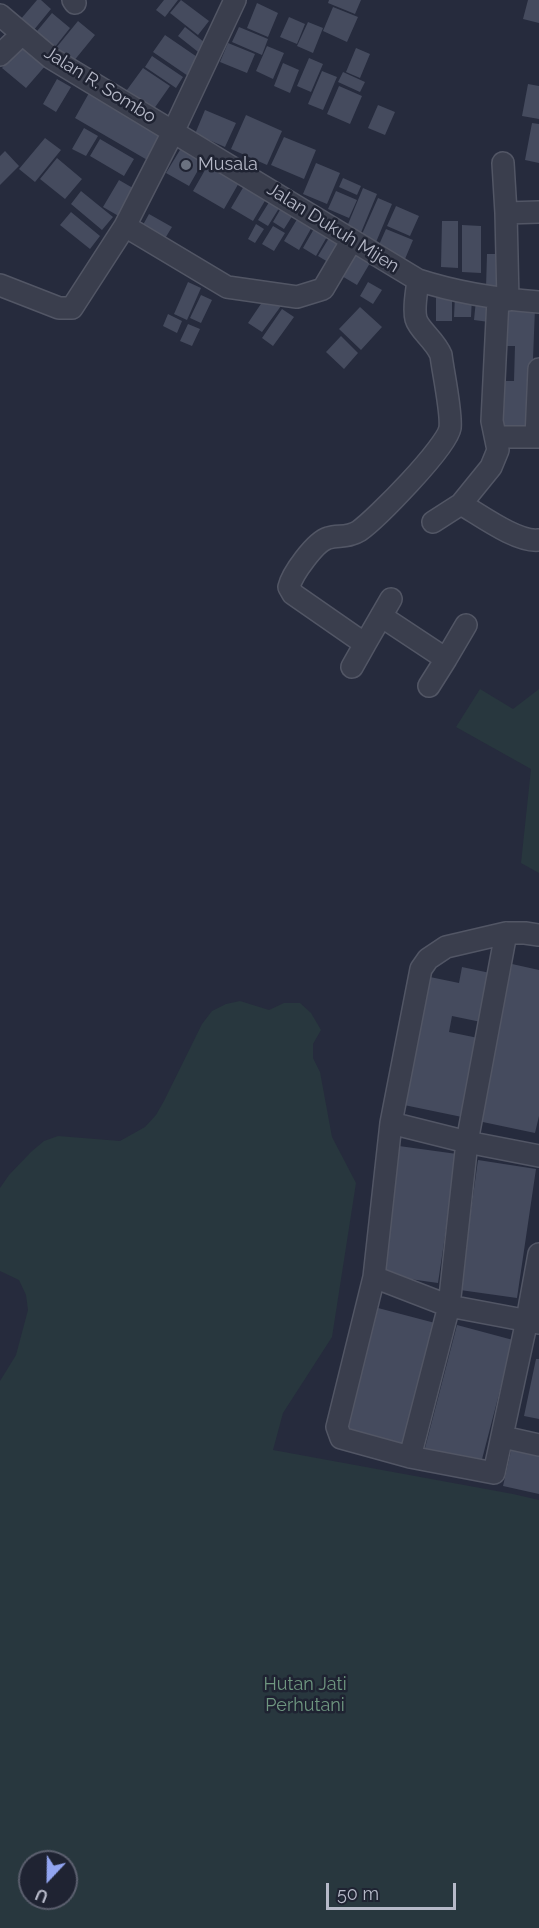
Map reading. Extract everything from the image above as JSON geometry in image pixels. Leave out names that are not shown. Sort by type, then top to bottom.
[{"type":"street","points":[[0,285],[59,309],[69,310],[74,306],[125,226],[174,130],[235,0]]},
{"type":"street","name":"Jalan R. Sombo","points":[[0,15],[51,58],[174,130]]},
{"type":"street","points":[[0,55],[22,34]]},
{"type":"street","name":"Jalan Dukuh Mijen","points":[[174,130],[418,280],[442,288],[503,300],[539,302]]},
{"type":"street","points":[[433,522],[460,504],[491,467],[498,450],[492,421],[503,300],[506,213],[503,163]]},
{"type":"street","points":[[506,213],[539,212]]},
{"type":"street","points":[[125,226],[227,286],[297,297],[323,289],[352,240]]},
{"type":"street","points":[[365,644],[294,594],[290,587],[291,577],[321,541],[330,537],[351,535],[360,530],[402,490],[448,436],[450,424],[441,355],[437,344],[420,327],[415,318],[418,280]]},
{"type":"street","points":[[496,437],[537,437],[539,369]]},
{"type":"street","points":[[460,504],[517,536],[530,541],[539,540]]},
{"type":"street","points":[[352,667],[386,608],[446,659]]},
{"type":"street","points":[[429,687],[466,625]]},
{"type":"street","points":[[539,935],[506,933],[446,947],[428,958],[421,969],[391,1123],[374,1277],[338,1432],[341,1438],[410,1457],[494,1473],[533,1322],[539,1254]]},
{"type":"street","points":[[410,1457],[449,1306],[467,1142],[506,933]]},
{"type":"street","points":[[391,1123],[467,1142],[539,1156]]},
{"type":"street","points":[[374,1277],[449,1306],[533,1322]]},
{"type":"street","points":[[503,1437],[539,1445]]},
{"type":"green space","points":[[480,689],[513,709],[539,689],[539,873],[521,863],[531,769],[456,727]]},
{"type":"green space","name":"Hutan Jati Perhutani","points":[[240,1001],[269,1010],[284,1003],[300,1003],[311,1013],[321,1030],[313,1044],[313,1058],[320,1072],[332,1137],[356,1183],[332,1337],[283,1413],[273,1450],[539,1500],[539,1928],[0,1928],[0,1381],[16,1355],[28,1310],[26,1295],[19,1280],[0,1271],[0,1188],[9,1175],[44,1141],[58,1136],[120,1141],[145,1127],[156,1115],[202,1024],[212,1011],[226,1004]]},
{"type":"building","points":[[37,0],[41,0],[51,9],[33,31],[20,20]]},
{"type":"building","points":[[164,0],[178,0],[165,17],[156,10]]},
{"type":"building","points":[[181,0],[209,21],[198,35],[170,13]]},
{"type":"building","points":[[329,0],[361,0],[355,14],[328,3]]},
{"type":"building","points":[[528,0],[539,0],[539,23],[523,19]]},
{"type":"building","points":[[257,3],[278,13],[268,37],[247,28]]},
{"type":"building","points":[[333,7],[358,17],[347,42],[323,31]]},
{"type":"building","points":[[52,13],[70,28],[51,52],[33,36]]},
{"type":"building","points":[[289,17],[305,24],[297,44],[280,37]]},
{"type":"building","points":[[78,21],[95,35],[73,62],[56,48]]},
{"type":"building","points":[[308,22],[323,28],[313,53],[297,46]]},
{"type":"building","points":[[185,27],[209,46],[202,55],[178,36]]},
{"type":"building","points":[[239,27],[268,39],[262,55],[232,42]]},
{"type":"building","points":[[165,35],[203,61],[191,78],[153,52]]},
{"type":"building","points":[[228,43],[255,54],[247,73],[220,62]]},
{"type":"building","points":[[21,45],[46,65],[26,88],[2,68]]},
{"type":"building","points":[[267,46],[284,53],[273,79],[256,71]]},
{"type":"building","points":[[356,48],[370,54],[360,78],[346,72]]},
{"type":"building","points":[[152,56],[183,77],[176,88],[145,67]]},
{"type":"building","points":[[309,58],[323,64],[311,92],[297,86]]},
{"type":"building","points":[[283,63],[299,70],[290,93],[274,86]]},
{"type":"building","points":[[143,68],[170,86],[151,113],[124,94]]},
{"type":"building","points":[[322,71],[337,77],[323,110],[308,104]]},
{"type":"building","points":[[343,72],[365,82],[360,92],[338,82]]},
{"type":"building","points":[[57,79],[71,87],[56,112],[43,104]]},
{"type":"building","points":[[528,84],[539,86],[539,119],[522,116]]},
{"type":"building","points":[[339,86],[362,96],[350,124],[327,114]]},
{"type":"building","points":[[89,93],[164,137],[149,161],[75,118]]},
{"type":"building","points":[[378,105],[395,112],[385,135],[368,128]]},
{"type":"building","points":[[205,110],[236,123],[225,147],[195,134]]},
{"type":"building","points":[[246,115],[282,131],[267,165],[231,149]]},
{"type":"building","points":[[532,123],[539,124],[539,163],[525,160]]},
{"type":"building","points":[[84,128],[98,136],[86,156],[72,149]]},
{"type":"building","points":[[284,137],[316,150],[304,179],[271,165]]},
{"type":"building","points":[[45,138],[61,150],[35,182],[19,169]]},
{"type":"building","points":[[100,139],[134,159],[124,176],[90,156]]},
{"type":"building","name":"Musala","points":[[183,145],[205,158],[189,186],[166,173]]},
{"type":"building","points":[[5,151],[19,166],[0,185],[0,156]]},
{"type":"building","points":[[57,158],[82,179],[65,199],[40,179]]},
{"type":"building","points":[[209,163],[240,181],[224,209],[193,191]]},
{"type":"building","points":[[316,163],[340,173],[327,204],[303,194]]},
{"type":"building","points":[[343,178],[361,186],[357,195],[339,187]]},
{"type":"building","points":[[119,180],[138,191],[122,218],[103,207]]},
{"type":"building","points":[[244,186],[266,199],[253,221],[231,208]]},
{"type":"building","points":[[363,188],[377,194],[360,235],[346,229]]},
{"type":"building","points":[[81,191],[113,217],[102,230],[71,204]]},
{"type":"building","points":[[336,191],[357,200],[349,218],[328,209]]},
{"type":"building","points":[[378,198],[392,204],[374,247],[359,241]]},
{"type":"building","points":[[271,199],[281,205],[268,226],[258,220]]},
{"type":"building","points":[[284,203],[296,210],[284,229],[273,222]]},
{"type":"building","points":[[396,206],[419,216],[410,236],[387,226]]},
{"type":"building","points":[[71,212],[100,236],[90,249],[60,225]]},
{"type":"building","points":[[149,214],[172,227],[161,245],[139,232]]},
{"type":"building","points":[[299,216],[313,225],[299,250],[284,241]]},
{"type":"building","points":[[442,221],[458,221],[458,268],[441,267]]},
{"type":"building","points":[[256,224],[264,229],[255,243],[248,239]]},
{"type":"building","points":[[462,225],[481,226],[481,273],[462,272]]},
{"type":"building","points":[[273,226],[285,233],[274,251],[262,244]]},
{"type":"building","points":[[315,227],[328,235],[316,256],[303,248]]},
{"type":"building","points":[[386,229],[413,240],[405,259],[378,247]]},
{"type":"building","points":[[332,233],[347,242],[333,265],[318,256]]},
{"type":"building","points":[[348,250],[370,263],[357,285],[335,272]]},
{"type":"building","points":[[487,254],[502,254],[502,288],[486,288]]},
{"type":"building","points":[[188,282],[201,288],[187,320],[174,314]]},
{"type":"building","points":[[368,282],[382,290],[373,304],[360,296]]},
{"type":"building","points":[[201,295],[212,300],[201,323],[190,318]]},
{"type":"building","points":[[267,295],[281,306],[262,332],[248,323]]},
{"type":"building","points":[[436,295],[452,296],[452,321],[436,321]]},
{"type":"building","points":[[455,296],[472,297],[471,317],[454,317]]},
{"type":"building","points":[[476,300],[492,302],[489,322],[474,320]]},
{"type":"building","points":[[360,307],[382,327],[361,350],[339,329]]},
{"type":"building","points":[[504,307],[535,308],[530,435],[498,433],[500,381],[514,381],[515,346],[502,346]]},
{"type":"building","points":[[282,309],[294,317],[273,346],[262,338]]},
{"type":"building","points":[[168,314],[182,321],[177,333],[163,326]]},
{"type":"building","points":[[188,324],[200,329],[192,346],[180,341]]},
{"type":"building","points":[[341,336],[358,353],[344,369],[326,352]]},
{"type":"building","points":[[512,964],[539,970],[539,1116],[535,1133],[478,1121]]},
{"type":"building","points":[[462,967],[490,973],[481,1022],[452,1016],[449,1032],[478,1038],[462,1117],[404,1105],[430,977],[459,983]]},
{"type":"building","points":[[399,1146],[457,1154],[438,1283],[381,1275]]},
{"type":"building","points":[[478,1160],[536,1169],[517,1298],[460,1290]]},
{"type":"building","points":[[378,1308],[435,1323],[402,1449],[346,1435]]},
{"type":"building","points":[[457,1325],[513,1340],[480,1467],[424,1452]]},
{"type":"building","points":[[536,1359],[539,1359],[539,1419],[524,1416]]},
{"type":"building","points":[[512,1447],[539,1454],[539,1494],[503,1486]]},
{"type":"place","name":"Musala","points":[[186,165]]}]
